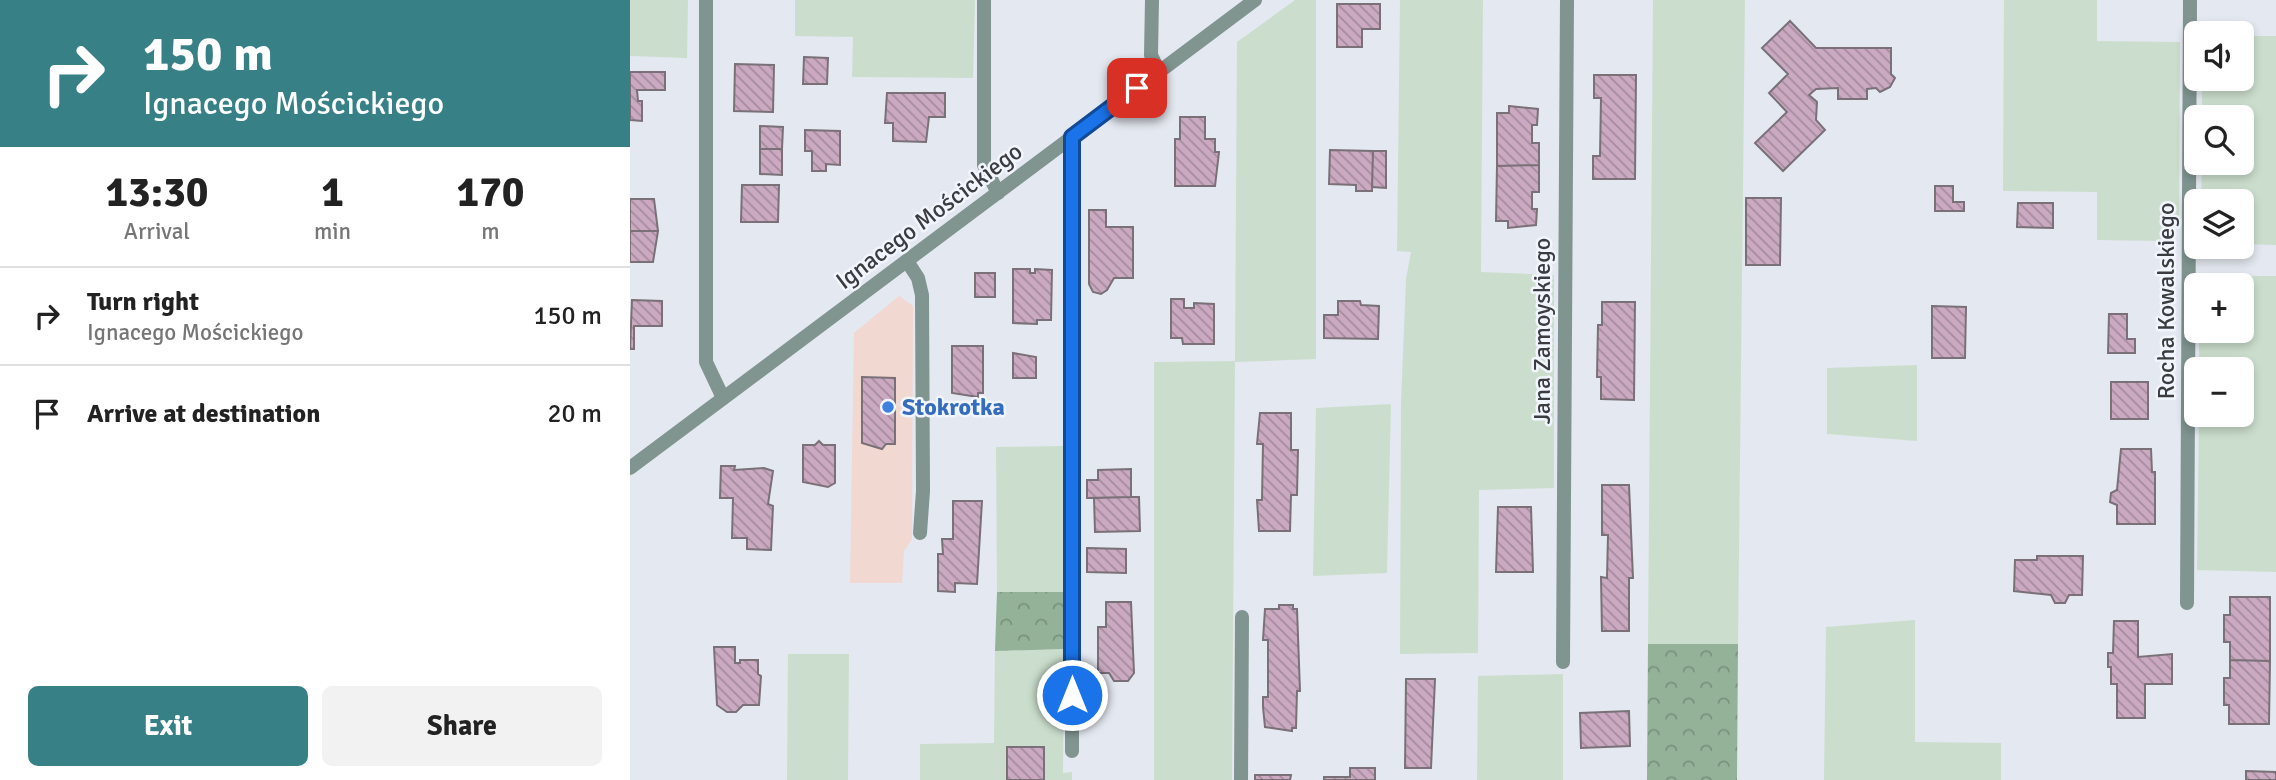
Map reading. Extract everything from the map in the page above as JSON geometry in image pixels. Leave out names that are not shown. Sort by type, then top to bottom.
[{"type":"street","points":[[706,0],[706,362],[723,398]]},
{"type":"street","points":[[984,0],[984,165],[998,193]]},
{"type":"street","points":[[1152,0],[1151,55],[1159,72]]},
{"type":"street","name":"Jana Zamoyskiego","points":[[1563,662],[1566,0]]},
{"type":"street","name":"Rocha Kowalskiego","points":[[2187,603],[2190,0]]},
{"type":"street","name":"Ignacego Mościckiego","points":[[630,468],[1254,1]]},
{"type":"street","points":[[1072,137],[1072,751]]},
{"type":"street","points":[[907,261],[918,278],[922,295],[923,491],[920,533]]},
{"type":"street","points":[[1241,780],[1242,617]]},
{"type":"shaded area","points":[[899,296],[913,306],[912,539],[904,551],[902,583],[850,583],[854,333]]},
{"type":"green space","points":[[630,0],[688,0],[687,58],[630,56]]},
{"type":"green space","points":[[795,0],[975,0],[973,78],[852,77],[853,37],[795,36]]},
{"type":"green space","points":[[1295,0],[1316,0],[1316,359],[1235,362],[1232,780],[1154,780],[1154,362],[1235,361],[1237,42]]},
{"type":"green space","points":[[1400,0],[1483,0],[1481,272],[1554,275],[1554,488],[1479,490],[1478,653],[1400,654],[1401,402],[1406,279],[1411,252],[1397,251]]},
{"type":"green space","points":[[1653,0],[1745,0],[1738,644],[1648,644]]},
{"type":"green space","points":[[2004,0],[2097,0],[2097,41],[2180,42],[2179,223],[2160,241],[2097,240],[2097,192],[2003,191]]},
{"type":"green space","points":[[2254,36],[2276,36],[2276,245],[2254,244],[2254,189],[2201,189],[2202,175],[2254,175],[2254,105],[2202,105],[2202,91],[2254,91]]},
{"type":"green space","points":[[2254,276],[2276,276],[2276,572],[2197,570],[2199,427],[2254,427],[2254,357],[2199,357],[2199,343],[2254,343]]},
{"type":"green space","points":[[1917,365],[1917,441],[1827,434],[1827,368]]},
{"type":"green space","points":[[1391,404],[1387,573],[1313,576],[1316,408]]},
{"type":"green space","points":[[1065,446],[1064,592],[997,592],[996,447]]},
{"type":"green space","points":[[997,592],[1064,592],[1064,649],[995,651]]},
{"type":"green space","points":[[1915,620],[1915,742],[2001,743],[2001,780],[1824,780],[1826,627]]},
{"type":"green space","points":[[1648,644],[1738,644],[1737,780],[1647,780]]},
{"type":"green space","points":[[1064,649],[1063,773],[1072,772],[1072,780],[920,780],[920,744],[994,743],[995,651]]},
{"type":"green space","points":[[788,654],[849,654],[848,780],[787,780]]},
{"type":"green space","points":[[1563,674],[1563,780],[1477,780],[1478,676]]},
{"type":"building","points":[[1337,4],[1380,4],[1380,29],[1362,29],[1362,47],[1337,47]]},
{"type":"building","points":[[1790,21],[1816,48],[1891,48],[1891,74],[1895,78],[1890,87],[1880,92],[1876,88],[1867,89],[1867,99],[1838,99],[1838,88],[1816,89],[1809,95],[1817,102],[1816,120],[1825,130],[1783,171],[1755,143],[1787,112],[1769,93],[1788,74],[1762,48]]},
{"type":"building","points":[[804,57],[828,58],[827,84],[803,84]]},
{"type":"building","points":[[735,64],[774,65],[773,112],[734,111]]},
{"type":"building","points":[[630,72],[665,72],[665,90],[637,90],[638,101],[642,101],[642,121],[630,120]]},
{"type":"building","points":[[1594,75],[1636,75],[1635,179],[1593,179],[1593,156],[1600,156],[1601,98],[1594,98]]},
{"type":"building","points":[[887,93],[945,93],[945,117],[929,117],[926,142],[893,141],[893,123],[885,123]]},
{"type":"building","points":[[1509,106],[1538,109],[1537,125],[1532,125],[1532,143],[1539,143],[1539,165],[1497,166],[1497,113],[1509,113]]},
{"type":"building","points":[[1180,117],[1205,117],[1205,139],[1215,139],[1215,152],[1219,152],[1215,186],[1175,186],[1175,139],[1180,139]]},
{"type":"building","points":[[760,126],[783,127],[782,149],[760,149]]},
{"type":"building","points":[[805,130],[840,131],[840,165],[826,164],[826,171],[812,171],[812,151],[805,151]]},
{"type":"building","points":[[760,149],[782,149],[782,175],[760,174]]},
{"type":"building","points":[[1330,150],[1373,151],[1372,191],[1356,191],[1356,185],[1329,184]]},
{"type":"building","points":[[1373,151],[1386,151],[1386,188],[1372,187]]},
{"type":"building","points":[[1539,165],[1539,192],[1532,192],[1532,209],[1537,209],[1536,225],[1508,228],[1508,221],[1496,221],[1497,166]]},
{"type":"building","points":[[742,185],[779,185],[778,222],[741,222]]},
{"type":"building","points":[[1935,186],[1953,186],[1953,202],[1964,202],[1964,211],[1935,211]]},
{"type":"building","points":[[1746,198],[1781,198],[1780,265],[1746,265]]},
{"type":"building","points":[[630,199],[654,199],[658,231],[630,231]]},
{"type":"building","points":[[2018,203],[2053,203],[2053,228],[2017,227]]},
{"type":"building","points":[[1089,210],[1106,210],[1106,227],[1133,227],[1133,278],[1114,278],[1107,290],[1101,294],[1093,292],[1089,284]]},
{"type":"building","points":[[630,231],[658,231],[653,262],[630,262]]},
{"type":"building","points":[[1013,269],[1030,269],[1030,273],[1035,273],[1035,269],[1052,270],[1051,320],[1037,320],[1037,324],[1013,323]]},
{"type":"building","points":[[975,273],[995,273],[995,297],[975,297]]},
{"type":"building","points":[[1171,299],[1184,299],[1184,308],[1194,308],[1194,303],[1214,304],[1214,344],[1183,344],[1182,338],[1171,338]]},
{"type":"building","points":[[632,300],[662,301],[662,326],[634,326],[634,349],[630,349]]},
{"type":"building","points":[[1338,301],[1360,301],[1361,305],[1379,306],[1378,339],[1324,338],[1324,315],[1338,315]]},
{"type":"building","points":[[1602,302],[1635,302],[1634,400],[1601,399],[1601,377],[1597,377],[1598,325],[1602,325]]},
{"type":"building","points":[[1932,306],[1966,307],[1965,358],[1932,358]]},
{"type":"building","points":[[2109,314],[2127,314],[2127,339],[2135,339],[2135,353],[2108,353]]},
{"type":"building","points":[[952,346],[983,346],[983,393],[978,393],[978,397],[952,393]]},
{"type":"building","points":[[1013,353],[1036,357],[1036,378],[1013,378]]},
{"type":"building","points":[[862,377],[895,378],[895,444],[886,444],[882,449],[862,443]]},
{"type":"building","points":[[2111,382],[2148,382],[2148,419],[2111,419]]},
{"type":"building","points":[[1260,413],[1291,413],[1291,450],[1298,450],[1297,495],[1291,495],[1290,531],[1259,531],[1257,500],[1262,500],[1263,444],[1257,444]]},
{"type":"building","points":[[819,441],[823,445],[835,445],[835,483],[828,487],[803,482],[803,445],[815,445]]},
{"type":"building","points":[[2121,449],[2151,449],[2152,472],[2155,472],[2155,524],[2117,524],[2117,505],[2110,502],[2111,493],[2117,490]]},
{"type":"building","points":[[721,466],[735,466],[734,470],[764,468],[773,471],[768,504],[773,506],[771,550],[747,549],[747,538],[732,538],[733,498],[720,498]]},
{"type":"building","points":[[1131,469],[1131,497],[1087,498],[1087,480],[1098,480],[1098,470]]},
{"type":"building","points":[[1602,485],[1629,485],[1633,578],[1629,578],[1629,631],[1602,631],[1601,577],[1607,578],[1608,535],[1602,535]]},
{"type":"building","points":[[1139,497],[1140,531],[1095,532],[1094,498]]},
{"type":"building","points":[[953,501],[982,501],[977,584],[955,583],[955,592],[938,591],[938,554],[943,554],[942,539],[953,539]]},
{"type":"building","points":[[1498,507],[1531,507],[1533,572],[1496,572]]},
{"type":"building","points":[[1087,548],[1126,549],[1126,573],[1087,572]]},
{"type":"building","points":[[2037,556],[2083,556],[2082,595],[2069,595],[2065,603],[2055,603],[2051,595],[2014,591],[2015,560],[2037,560]]},
{"type":"building","points":[[2230,597],[2270,597],[2270,661],[2230,660],[2230,642],[2224,642],[2224,615],[2230,615]]},
{"type":"building","points":[[1106,602],[1131,602],[1134,673],[1128,681],[1114,681],[1109,673],[1098,673],[1098,627],[1106,627]]},
{"type":"building","points":[[1279,605],[1293,605],[1293,609],[1297,609],[1300,691],[1297,691],[1296,728],[1292,728],[1292,731],[1265,727],[1263,697],[1268,697],[1268,640],[1263,640],[1265,609],[1279,609]]},
{"type":"building","points":[[2114,621],[2138,621],[2138,657],[2172,654],[2172,684],[2145,684],[2145,718],[2117,718],[2117,684],[2111,684],[2111,667],[2108,667],[2108,653],[2113,653]]},
{"type":"building","points":[[714,647],[735,647],[735,663],[740,663],[740,660],[758,660],[758,674],[761,676],[759,705],[743,705],[736,712],[727,712],[717,705]]},
{"type":"building","points":[[2230,660],[2270,661],[2269,724],[2229,724],[2229,705],[2224,705],[2224,678],[2230,678]]},
{"type":"building","points":[[1406,679],[1435,679],[1431,768],[1405,768]]},
{"type":"building","points":[[1629,711],[1630,746],[1581,748],[1580,713]]},
{"type":"building","points":[[1007,747],[1044,747],[1044,780],[1007,780]]},
{"type":"building","points":[[1350,768],[1375,768],[1375,780],[1324,780],[1324,777],[1350,777]]},
{"type":"building","points":[[2246,771],[2276,772],[2276,780],[2246,780]]},
{"type":"building","points":[[1255,775],[1291,775],[1290,780],[1255,780]]},
{"type":"place","name":"Stokrotka","points":[[888,407]]},
{"type":"route","points":[[1072,695],[1072,137],[1137,88]]}]
